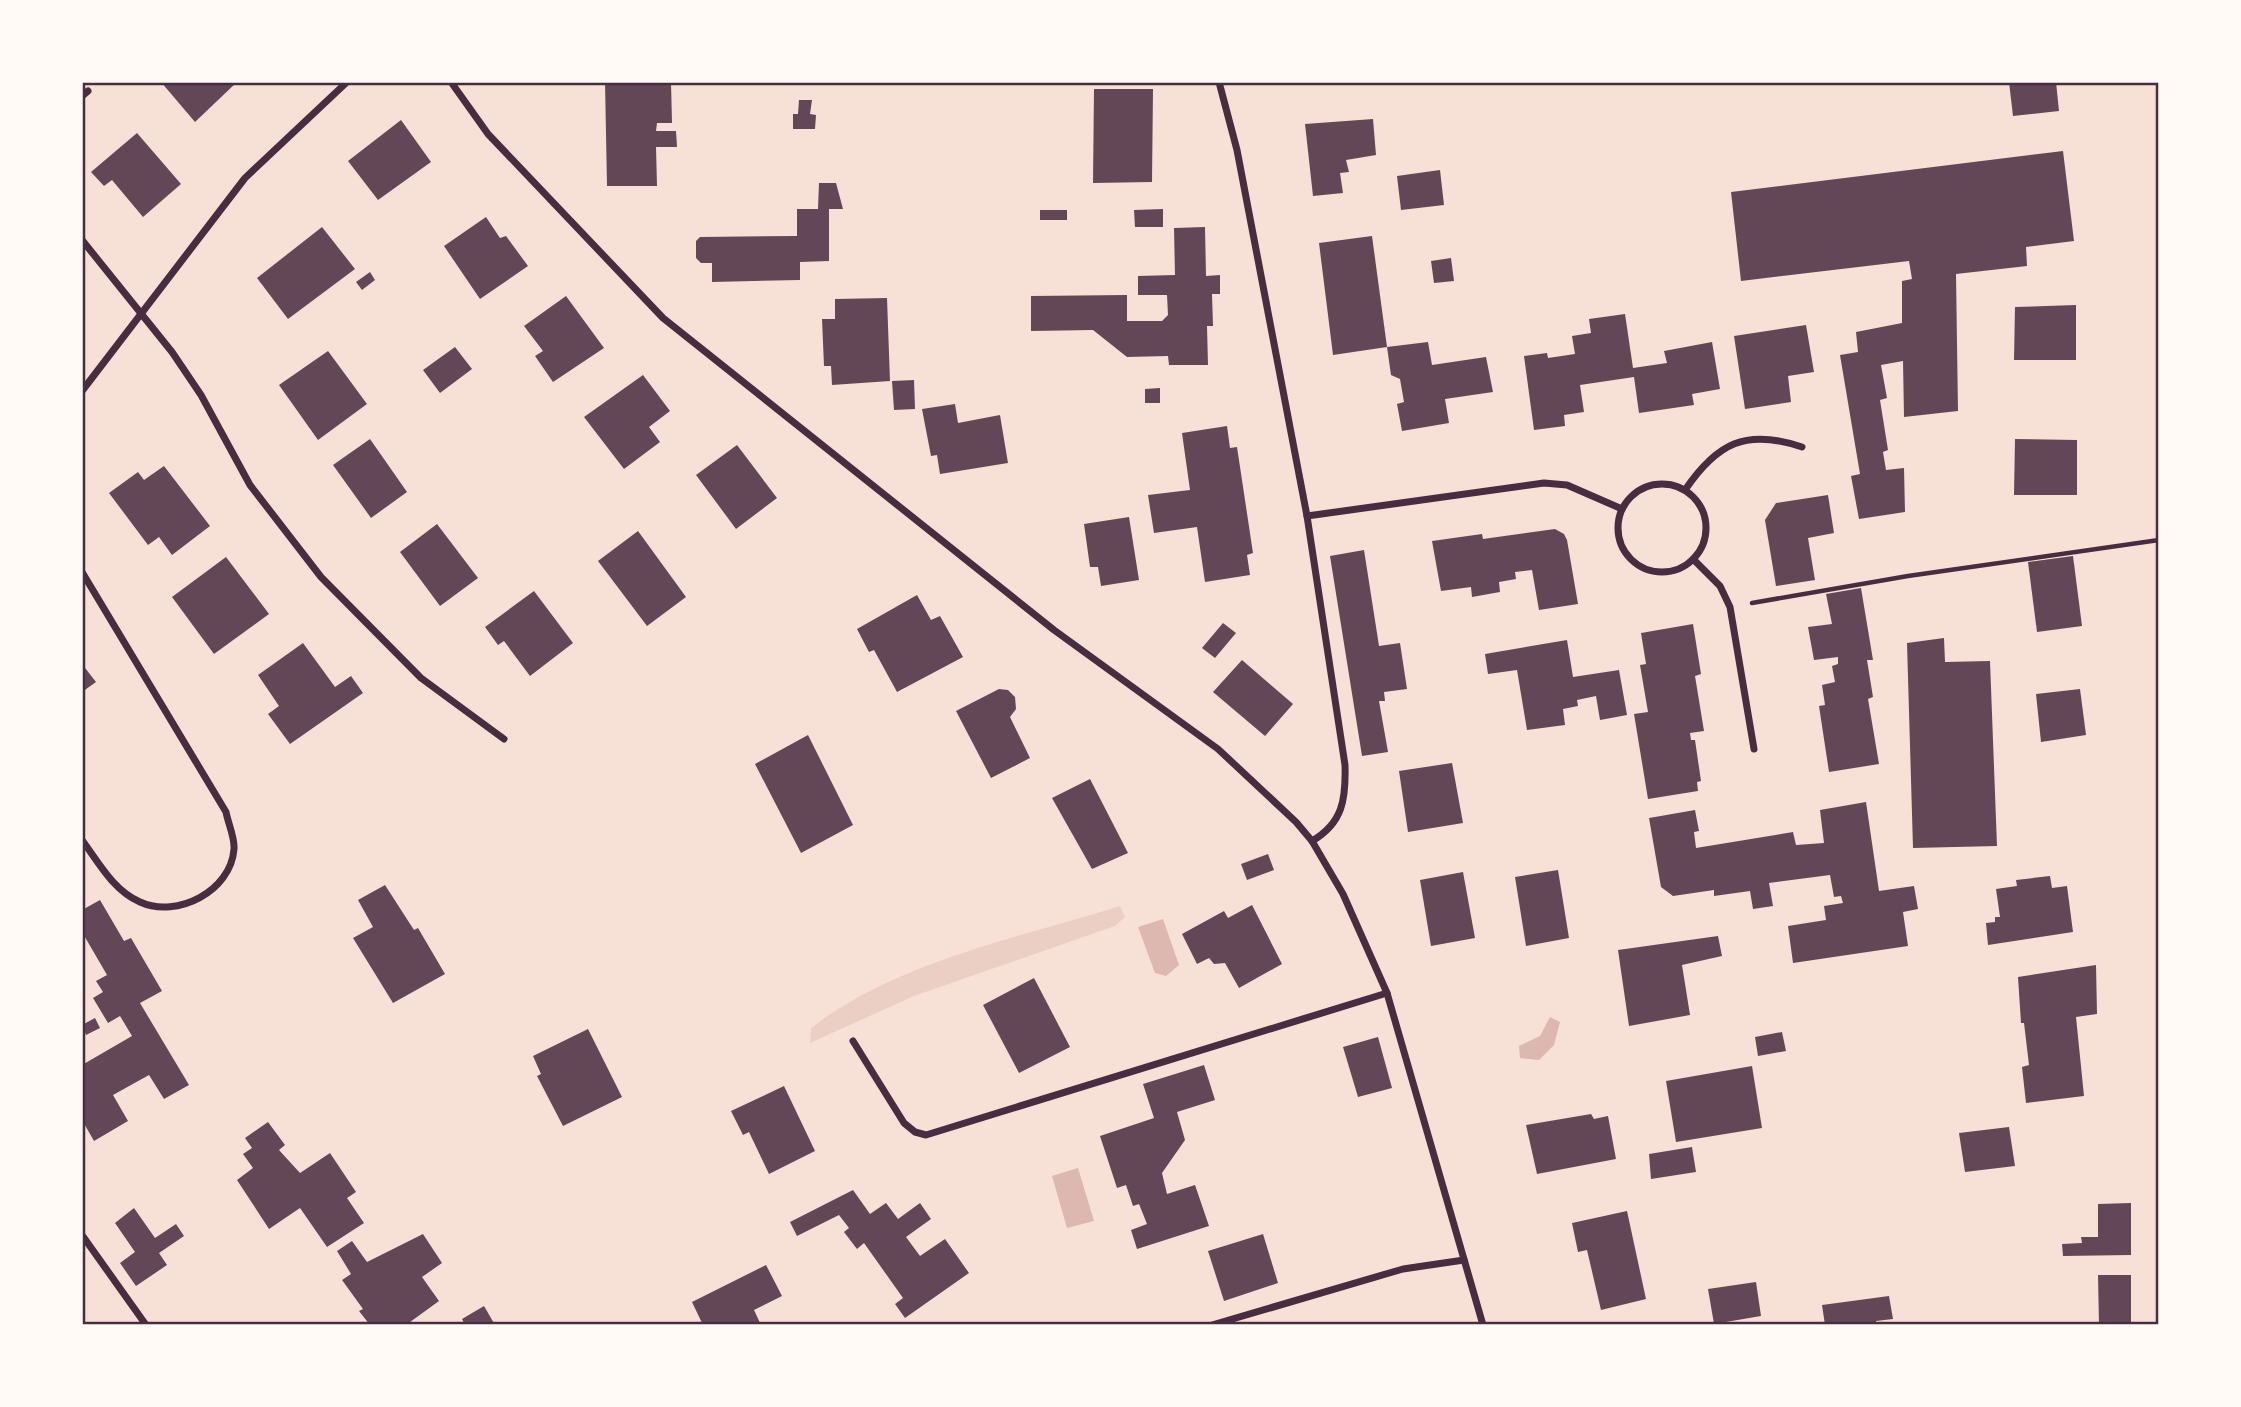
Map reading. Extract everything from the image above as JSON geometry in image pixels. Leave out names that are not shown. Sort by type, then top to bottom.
[{"type":"street","points":[[82,391],[95,370],[141,316],[245,178],[347,82]]},
{"type":"street","points":[[451,82],[488,134],[663,318],[1054,630],[1218,749],[1264,790],[1312,842],[1343,894],[1387,993],[1483,1325]]},
{"type":"street","points":[[1219,82],[1237,150],[1307,516],[1346,776],[1343,805],[1337,821],[1312,842]]},
{"type":"street","points":[[82,240],[201,394],[238,464],[269,512],[321,577],[421,678],[504,739]]},
{"type":"street","points":[[1685,490],[1710,457],[1733,444],[1775,438],[1802,447]]},
{"type":"street","points":[[1307,516],[1544,483],[1567,485],[1622,509]]},
{"type":"street","points":[[1657,484],[1685,490],[1695,499],[1706,523],[1701,549],[1682,567],[1656,572],[1631,560],[1622,548],[1619,535],[1622,509],[1631,496],[1657,484]]},
{"type":"street","points":[[1693,559],[1720,586],[1730,607],[1754,749]]},
{"type":"street","points":[[82,572],[226,812],[234,849],[222,878],[205,897],[172,906],[142,903],[117,887],[82,840]]},
{"type":"street","points":[[853,1041],[904,1123],[915,1132],[926,1135],[1387,993]]},
{"type":"street","points":[[82,1235],[145,1325]]},
{"type":"street","points":[[1212,1325],[1403,1269],[1464,1260]]},
{"type":"path","points":[[1730,607],[1908,576],[2159,540]]},
{"type":"shaded area","points":[[1120,906],[1125,917],[1115,926],[914,996],[810,1043],[811,1028],[844,1005],[919,969],[999,941]]},
{"type":"shaded area","points":[[1163,919],[1179,965],[1166,976],[1155,973],[1138,927]]},
{"type":"shaded area","points":[[1550,1017],[1560,1022],[1554,1045],[1539,1060],[1520,1058],[1519,1046],[1540,1036]]},
{"type":"shaded area","points":[[1078,1168],[1094,1221],[1067,1228],[1052,1176]]},
{"type":"building","points":[[161,82],[237,82],[195,122]]},
{"type":"building","points":[[605,82],[671,82],[672,123],[657,123],[656,131],[676,131],[677,147],[656,147],[657,186],[607,186]]},
{"type":"building","points":[[2009,82],[2056,82],[2059,111],[2013,116]]},
{"type":"building","points":[[1094,89],[1153,89],[1152,182],[1093,183]]},
{"type":"building","points":[[799,100],[812,100],[810,114],[816,115],[815,129],[793,129],[793,114],[798,114]]},
{"type":"building","points":[[1373,119],[1376,155],[1346,160],[1349,172],[1340,173],[1343,193],[1313,196],[1305,124]]},
{"type":"building","points":[[401,120],[431,162],[378,200],[348,161]]},
{"type":"building","points":[[137,133],[181,184],[143,217],[112,180],[104,186],[91,172]]},
{"type":"building","points":[[2063,151],[2074,241],[2026,247],[2027,266],[1956,274],[1958,411],[1904,417],[1903,361],[1881,365],[1887,398],[1880,400],[1888,450],[1883,452],[1886,470],[1904,468],[1905,512],[1859,519],[1851,476],[1860,474],[1840,355],[1858,352],[1856,332],[1902,323],[1902,281],[1912,279],[1909,261],[1741,281],[1731,192]]},
{"type":"building","points":[[1440,170],[1444,205],[1401,210],[1397,176]]},
{"type":"building","points":[[819,183],[836,183],[843,209],[829,209],[829,261],[800,262],[800,280],[712,282],[712,263],[701,263],[696,258],[696,241],[700,237],[797,236],[797,209],[818,209]]},
{"type":"building","points":[[1163,209],[1163,227],[1135,227],[1134,210]]},
{"type":"building","points":[[1040,210],[1067,210],[1067,220],[1040,220]]},
{"type":"building","points":[[486,217],[500,238],[506,236],[528,266],[480,299],[444,246]]},
{"type":"building","points":[[322,227],[355,269],[288,319],[257,278]]},
{"type":"building","points":[[1205,227],[1206,276],[1220,275],[1220,294],[1212,294],[1213,326],[1207,326],[1208,365],[1169,365],[1168,356],[1127,357],[1093,330],[1031,331],[1031,296],[1127,295],[1127,321],[1162,321],[1168,315],[1167,295],[1138,295],[1138,276],[1175,275],[1174,228]]},
{"type":"building","points":[[1372,236],[1387,347],[1333,355],[1319,243]]},
{"type":"building","points":[[1451,258],[1454,281],[1434,283],[1431,261]]},
{"type":"building","points":[[370,272],[375,280],[362,290],[356,282]]},
{"type":"building","points":[[566,296],[604,348],[553,382],[535,356],[543,351],[524,326]]},
{"type":"building","points":[[887,298],[890,381],[832,385],[831,366],[824,366],[822,319],[835,319],[835,299]]},
{"type":"building","points":[[2076,305],[2076,360],[2014,360],[2015,307]]},
{"type":"building","points":[[1625,314],[1633,368],[1667,363],[1664,351],[1712,342],[1720,389],[1692,394],[1694,405],[1639,413],[1634,377],[1580,385],[1584,412],[1564,415],[1565,426],[1534,430],[1524,356],[1547,353],[1548,358],[1575,354],[1572,336],[1591,333],[1589,319]]},
{"type":"building","points":[[1806,325],[1814,372],[1788,376],[1791,402],[1745,409],[1734,336]]},
{"type":"building","points":[[1428,342],[1432,365],[1486,357],[1493,392],[1445,399],[1449,423],[1402,431],[1397,404],[1404,402],[1400,379],[1391,375],[1387,347]]},
{"type":"building","points":[[455,347],[472,369],[440,393],[423,370]]},
{"type":"building","points":[[328,351],[367,404],[318,440],[279,385]]},
{"type":"building","points":[[643,375],[670,411],[649,427],[660,442],[624,469],[584,417]]},
{"type":"building","points":[[914,380],[915,409],[894,410],[892,381]]},
{"type":"building","points":[[1160,388],[1160,403],[1145,403],[1145,389]]},
{"type":"building","points":[[955,404],[958,423],[1000,415],[1008,463],[940,474],[937,455],[931,456],[922,409]]},
{"type":"building","points":[[1227,426],[1230,448],[1237,447],[1253,553],[1247,555],[1250,575],[1205,582],[1197,527],[1154,533],[1148,495],[1190,490],[1182,433]]},
{"type":"building","points":[[370,439],[407,492],[371,518],[333,465]]},
{"type":"building","points":[[2015,439],[2077,440],[2077,495],[2014,495]]},
{"type":"building","points":[[737,445],[777,498],[736,529],[696,475]]},
{"type":"building","points":[[164,466],[210,526],[172,555],[159,537],[148,545],[109,493],[138,472],[144,480]]},
{"type":"building","points":[[1828,495],[1834,533],[1808,538],[1815,580],[1776,586],[1765,520],[1776,503]]},
{"type":"building","points":[[1129,517],[1139,580],[1101,586],[1098,567],[1090,567],[1084,524]]},
{"type":"building","points":[[437,524],[478,578],[440,606],[400,552]]},
{"type":"building","points":[[1555,529],[1564,534],[1567,540],[1578,604],[1539,610],[1532,570],[1515,572],[1516,579],[1499,582],[1500,592],[1472,597],[1471,587],[1441,591],[1432,541],[1482,534],[1483,539]]},
{"type":"building","points":[[638,531],[686,597],[647,626],[598,561]]},
{"type":"building","points":[[1364,550],[1379,646],[1400,643],[1407,689],[1384,692],[1385,701],[1379,701],[1388,752],[1362,756],[1330,556]]},
{"type":"building","points":[[2073,556],[2082,626],[2037,632],[2028,562]]},
{"type":"building","points":[[226,557],[269,614],[214,654],[172,597]]},
{"type":"building","points":[[1861,588],[1873,660],[1867,660],[1873,697],[1868,699],[1879,764],[1829,772],[1819,706],[1825,705],[1822,685],[1835,682],[1832,666],[1838,664],[1838,657],[1814,660],[1808,627],[1832,624],[1826,594]]},
{"type":"building","points":[[534,591],[573,643],[530,676],[504,641],[498,645],[485,627]]},
{"type":"building","points":[[917,595],[931,620],[940,616],[963,657],[897,692],[874,650],[869,652],[857,629]]},
{"type":"building","points":[[1223,623],[1236,633],[1215,658],[1202,648]]},
{"type":"building","points":[[1693,624],[1701,674],[1695,676],[1704,731],[1690,733],[1691,740],[1695,740],[1701,781],[1697,782],[1698,791],[1648,799],[1634,714],[1648,712],[1640,665],[1646,664],[1641,633]]},
{"type":"building","points":[[1944,638],[1945,662],[1990,661],[1997,846],[1913,848],[1907,643]]},
{"type":"building","points":[[1567,640],[1573,677],[1619,670],[1627,715],[1600,720],[1596,696],[1577,700],[1578,706],[1563,709],[1565,725],[1527,730],[1517,670],[1488,674],[1485,654]]},
{"type":"building","points":[[303,643],[335,687],[351,676],[363,693],[290,744],[268,714],[279,706],[258,675]]},
{"type":"building","points":[[1242,660],[1293,704],[1265,736],[1213,692]]},
{"type":"building","points":[[82,664],[96,682],[82,692]]},
{"type":"building","points":[[999,689],[1008,690],[1015,697],[1016,709],[1010,717],[1030,758],[991,778],[956,711]]},
{"type":"building","points":[[2080,689],[2086,735],[2041,742],[2036,694]]},
{"type":"building","points":[[808,735],[853,825],[801,853],[755,764]]},
{"type":"building","points":[[1452,763],[1463,823],[1408,832],[1399,771]]},
{"type":"building","points":[[1090,779],[1128,853],[1092,869],[1052,798]]},
{"type":"building","points":[[1866,802],[1879,891],[1914,886],[1918,909],[1903,912],[1908,946],[1793,963],[1788,926],[1826,920],[1824,906],[1843,903],[1841,896],[1834,897],[1830,875],[1769,883],[1773,906],[1753,909],[1750,891],[1714,896],[1714,890],[1673,896],[1661,887],[1649,818],[1695,810],[1699,831],[1694,832],[1696,848],[1793,832],[1796,845],[1824,843],[1820,810]]},
{"type":"building","points":[[1268,854],[1274,870],[1247,880],[1241,864]]},
{"type":"building","points":[[1558,870],[1569,938],[1526,946],[1515,877]]},
{"type":"building","points":[[1463,872],[1475,938],[1431,946],[1420,880]]},
{"type":"building","points":[[2050,876],[2052,888],[2067,886],[2073,932],[1988,945],[1986,923],[1995,922],[1995,917],[2000,917],[1996,889],[2017,886],[2016,880]]},
{"type":"building","points":[[385,885],[414,930],[418,928],[445,974],[393,1003],[353,938],[373,927],[358,900]]},
{"type":"building","points":[[100,900],[124,941],[131,938],[162,991],[140,1003],[189,1085],[164,1099],[149,1075],[113,1095],[128,1121],[94,1141],[82,1120],[82,1065],[132,1036],[120,1016],[108,1023],[93,998],[103,992],[96,981],[107,975],[82,932],[82,910]]},
{"type":"building","points":[[1252,905],[1282,964],[1239,988],[1225,963],[1214,964],[1209,958],[1197,964],[1182,934],[1224,911],[1228,918]]},
{"type":"building","points":[[1718,936],[1722,956],[1682,965],[1690,1015],[1629,1026],[1618,950]]},
{"type":"building","points":[[2096,965],[2097,1014],[2076,1017],[2084,1096],[2026,1103],[2022,1067],[2029,1065],[2024,1023],[2021,1023],[2018,977]]},
{"type":"building","points":[[1034,978],[1070,1047],[1019,1073],[983,1005]]},
{"type":"building","points":[[95,1018],[100,1028],[86,1035],[82,1025]]},
{"type":"building","points":[[588,1029],[622,1097],[563,1126],[537,1076],[541,1074],[533,1056]]},
{"type":"building","points":[[1782,1032],[1786,1051],[1758,1056],[1755,1037]]},
{"type":"building","points":[[1378,1037],[1392,1088],[1358,1097],[1343,1047]]},
{"type":"building","points":[[1204,1065],[1215,1100],[1177,1112],[1185,1140],[1162,1173],[1167,1194],[1195,1185],[1209,1226],[1137,1249],[1131,1230],[1147,1224],[1139,1204],[1133,1206],[1126,1185],[1117,1188],[1100,1136],[1154,1118],[1143,1084]]},
{"type":"building","points":[[1752,1066],[1762,1128],[1676,1142],[1666,1081]]},
{"type":"building","points":[[784,1086],[815,1151],[769,1174],[749,1132],[743,1135],[731,1111]]},
{"type":"building","points":[[1591,1114],[1594,1119],[1608,1116],[1616,1159],[1537,1174],[1526,1125]]},
{"type":"building","points":[[268,1122],[285,1145],[279,1150],[300,1173],[330,1153],[356,1192],[347,1198],[364,1223],[327,1247],[300,1208],[269,1229],[237,1180],[253,1168],[243,1154],[252,1148],[245,1138]]},
{"type":"building","points":[[2009,1127],[2015,1166],[1965,1172],[1959,1133]]},
{"type":"building","points":[[1692,1147],[1696,1172],[1651,1179],[1649,1154]]},
{"type":"building","points":[[853,1190],[870,1214],[886,1203],[898,1219],[920,1203],[931,1219],[906,1237],[920,1256],[945,1239],[969,1273],[905,1318],[895,1304],[903,1298],[864,1243],[857,1249],[844,1232],[849,1228],[839,1215],[797,1236],[790,1222]]},
{"type":"building","points":[[2131,1203],[2131,1255],[2063,1256],[2062,1244],[2082,1243],[2081,1237],[2098,1237],[2098,1204]]},
{"type":"building","points":[[134,1208],[155,1238],[176,1224],[184,1236],[159,1253],[167,1265],[136,1286],[120,1263],[135,1252],[115,1223]]},
{"type":"building","points":[[1627,1211],[1646,1299],[1601,1310],[1587,1250],[1578,1252],[1572,1223]]},
{"type":"building","points":[[423,1234],[442,1263],[422,1277],[439,1301],[406,1325],[370,1325],[359,1311],[363,1309],[342,1280],[351,1274],[337,1251],[352,1241],[367,1262]]},
{"type":"building","points":[[1263,1234],[1278,1283],[1224,1301],[1208,1251]]},
{"type":"building","points":[[766,1265],[782,1296],[754,1310],[761,1325],[703,1325],[692,1302]]},
{"type":"building","points":[[2098,1275],[2131,1275],[2131,1325],[2099,1325]]},
{"type":"building","points":[[1756,1282],[1761,1316],[1714,1324],[1708,1289]]},
{"type":"building","points":[[1889,1296],[1893,1319],[1876,1321],[1876,1325],[1825,1325],[1822,1305]]},
{"type":"building","points":[[484,1306],[495,1325],[465,1325],[462,1319]]}]
